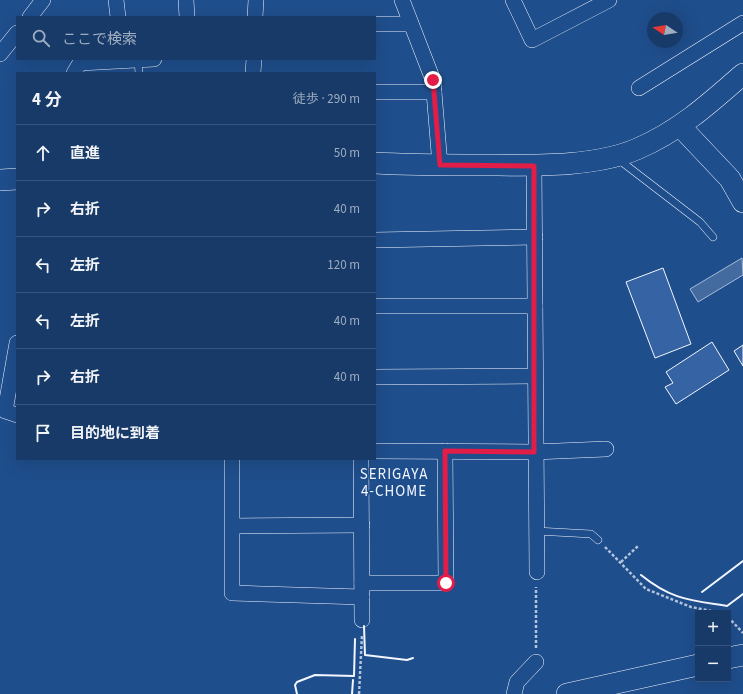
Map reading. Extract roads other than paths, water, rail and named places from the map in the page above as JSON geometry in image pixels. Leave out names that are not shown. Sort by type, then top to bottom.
[{"type":"street","points":[[31,16],[43,0]]},
{"type":"street","points":[[116,0],[118,16]]},
{"type":"street","points":[[186,0],[187,16]]},
{"type":"street","points":[[255,16],[256,0]]},
{"type":"street","points":[[402,0],[433,80],[440,165]]},
{"type":"street","points":[[513,0],[532,40],[609,0]]},
{"type":"street","points":[[639,88],[743,23]]},
{"type":"street","points":[[376,24],[411,24]]},
{"type":"street","points":[[0,54],[16,34]]},
{"type":"street","points":[[75,72],[80,63],[123,60],[139,67],[152,60]]},
{"type":"street","points":[[254,60],[254,72]]},
{"type":"street","points":[[376,163],[534,166],[602,158],[636,149],[680,126],[701,112],[743,74]]},
{"type":"street","points":[[376,92],[434,92]]},
{"type":"street","points":[[680,126],[730,179],[743,202]]},
{"type":"street","points":[[534,166],[534,452],[536,572]]},
{"type":"street","points":[[0,180],[16,179]]},
{"type":"street","points":[[376,240],[535,237]]},
{"type":"street","points":[[376,306],[535,306]]},
{"type":"street","points":[[7,410],[16,350]]},
{"type":"street","points":[[376,377],[534,376]]},
{"type":"street","points":[[376,451],[534,452],[606,449]]},
{"type":"street","points":[[232,460],[232,593],[362,590],[446,583],[445,451]]},
{"type":"street","points":[[361,460],[362,620]]},
{"type":"street","points":[[233,526],[362,525]]},
{"type":"street","points":[[731,657],[743,655]]},
{"type":"street","points":[[514,694],[517,682],[536,662]]},
{"type":"street","points":[[567,694],[695,666]]},
{"type":"lane","points":[[613,155],[700,222],[713,237]]},
{"type":"lane","points":[[535,531],[591,534],[598,540]]},
{"type":"water","points":[[742,258],[743,275],[698,302],[690,289]]},
{"type":"district","name":"SERIGAYA 4-CHOME","points":[[394,482]]}]
